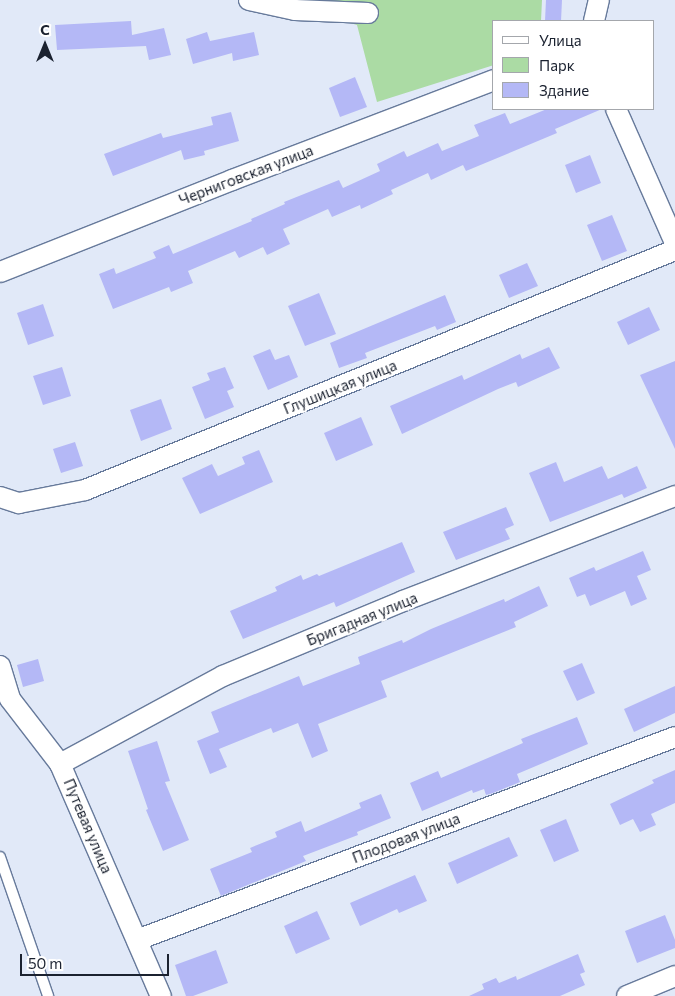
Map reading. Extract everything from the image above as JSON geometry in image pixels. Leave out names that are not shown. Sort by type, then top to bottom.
[{"type":"street","points":[[249,0],[295,10],[368,13]]},
{"type":"street","points":[[594,20],[599,0]]},
{"type":"street","name":"Черниговская улица","points":[[0,272],[232,180],[492,81]]},
{"type":"street","points":[[616,110],[675,242]]},
{"type":"street","name":"Глушицкая улица","points":[[0,497],[19,503],[85,490],[675,250]]},
{"type":"street","name":"Бригадная улица","points":[[60,764],[223,676],[403,601],[675,496]]},
{"type":"street","name":"Путевая улица","points":[[0,666],[10,699],[60,764],[161,996]]},
{"type":"street","name":"Плодовая улица","points":[[137,940],[675,737]]},
{"type":"street","points":[[627,996],[675,976]]},
{"type":"lane","points":[[0,857],[48,996]]},
{"type":"green space","points":[[273,0],[542,0],[541,20],[492,20],[492,66],[377,102],[357,25]]},
{"type":"building","points":[[546,0],[562,0],[561,20],[545,20]]},
{"type":"building","points":[[131,21],[132,35],[164,28],[171,55],[149,60],[146,46],[57,50],[55,25]]},
{"type":"building","points":[[207,32],[210,41],[254,32],[259,55],[233,61],[232,53],[193,64],[186,39]]},
{"type":"building","points":[[355,77],[367,107],[340,117],[329,88]]},
{"type":"building","points":[[545,110],[600,110],[555,129],[557,133],[466,171],[463,165],[431,180],[428,173],[391,190],[393,194],[361,209],[360,205],[332,217],[328,209],[283,229],[290,244],[267,255],[263,247],[239,258],[235,251],[188,271],[193,283],[171,292],[169,287],[113,309],[99,274],[114,268],[116,274],[156,258],[153,252],[169,245],[173,254],[252,221],[251,219],[285,204],[284,202],[339,180],[343,188],[380,171],[377,164],[404,151],[407,157],[438,143],[442,151],[479,136],[474,125],[505,113],[510,124]]},
{"type":"building","points":[[231,112],[239,141],[204,151],[205,155],[184,160],[181,150],[113,176],[104,154],[161,133],[163,138],[213,125],[211,117]]},
{"type":"building","points":[[590,155],[601,183],[576,193],[565,165]]},
{"type":"building","points":[[612,215],[627,251],[602,261],[587,225]]},
{"type":"building","points":[[527,263],[538,286],[509,298],[499,275]]},
{"type":"building","points":[[319,293],[336,334],[305,346],[288,306]]},
{"type":"building","points":[[445,295],[456,322],[437,330],[435,326],[365,353],[367,358],[339,368],[330,343]]},
{"type":"building","points":[[43,304],[54,336],[28,345],[17,313]]},
{"type":"building","points":[[649,307],[660,330],[628,345],[617,322]]},
{"type":"building","points":[[549,347],[560,368],[518,387],[516,382],[498,389],[402,434],[390,406],[462,375],[464,380],[520,354],[522,359]]},
{"type":"building","points":[[270,349],[275,360],[289,355],[298,377],[268,390],[253,356]]},
{"type":"building","points":[[675,361],[675,449],[640,375]]},
{"type":"building","points":[[62,367],[71,396],[43,405],[33,376]]},
{"type":"building","points":[[225,367],[234,388],[227,391],[234,407],[205,419],[192,387],[210,380],[207,373]]},
{"type":"building","points":[[161,399],[172,429],[141,441],[130,410]]},
{"type":"building","points":[[361,417],[373,445],[336,461],[324,433]]},
{"type":"building","points":[[75,442],[83,466],[61,473],[53,449]]},
{"type":"building","points":[[259,450],[273,482],[200,514],[182,478],[212,464],[218,476],[245,464],[242,457]]},
{"type":"building","points":[[556,462],[564,482],[602,466],[608,479],[637,466],[647,488],[624,498],[622,494],[550,522],[529,473]]},
{"type":"building","points":[[506,507],[514,525],[505,529],[510,539],[456,560],[443,532]]},
{"type":"building","points":[[402,542],[415,572],[336,607],[334,602],[243,639],[230,611],[277,591],[275,587],[301,575],[303,580],[317,574],[319,576]]},
{"type":"building","points":[[643,551],[651,570],[637,576],[647,599],[631,606],[625,591],[590,606],[585,594],[577,597],[569,578],[594,567],[596,571]]},
{"type":"building","points":[[539,586],[548,606],[514,622],[516,627],[381,681],[387,697],[318,724],[328,751],[312,758],[298,723],[273,733],[271,728],[219,749],[227,767],[210,774],[197,741],[219,732],[211,712],[299,676],[303,686],[360,664],[358,657],[402,640],[403,643],[431,629],[504,599],[505,602]]},
{"type":"building","points":[[38,659],[44,681],[23,687],[17,665]]},
{"type":"building","points":[[582,663],[595,693],[577,701],[563,671]]},
{"type":"building","points":[[675,686],[675,713],[634,732],[624,709]]},
{"type":"building","points":[[577,717],[588,744],[517,774],[520,782],[493,793],[486,795],[484,789],[473,793],[472,790],[422,811],[410,783],[438,771],[441,778],[523,743],[521,739]]},
{"type":"building","points":[[157,741],[170,781],[165,782],[189,840],[163,851],[146,810],[148,809],[128,751]]},
{"type":"building","points":[[675,770],[675,803],[651,814],[656,825],[640,832],[633,819],[620,825],[610,804],[654,783],[652,780]]},
{"type":"building","points":[[381,794],[391,818],[357,832],[358,835],[303,856],[306,861],[221,896],[210,869],[252,852],[250,848],[277,837],[275,832],[301,821],[305,832],[361,808],[359,803]]},
{"type":"building","points":[[566,819],[579,851],[554,862],[540,830]]},
{"type":"building","points":[[509,837],[518,856],[457,884],[448,863]]},
{"type":"building","points":[[415,875],[427,901],[399,913],[397,909],[360,926],[350,903]]},
{"type":"building","points":[[317,911],[330,939],[296,954],[284,926]]},
{"type":"building","points":[[665,915],[675,940],[675,948],[637,963],[625,931]]},
{"type":"building","points":[[216,950],[228,983],[193,996],[186,996],[175,965]]},
{"type":"building","points":[[578,954],[585,972],[580,974],[585,985],[560,996],[469,996],[484,989],[482,984],[496,978],[499,983],[516,976],[517,980]]}]
